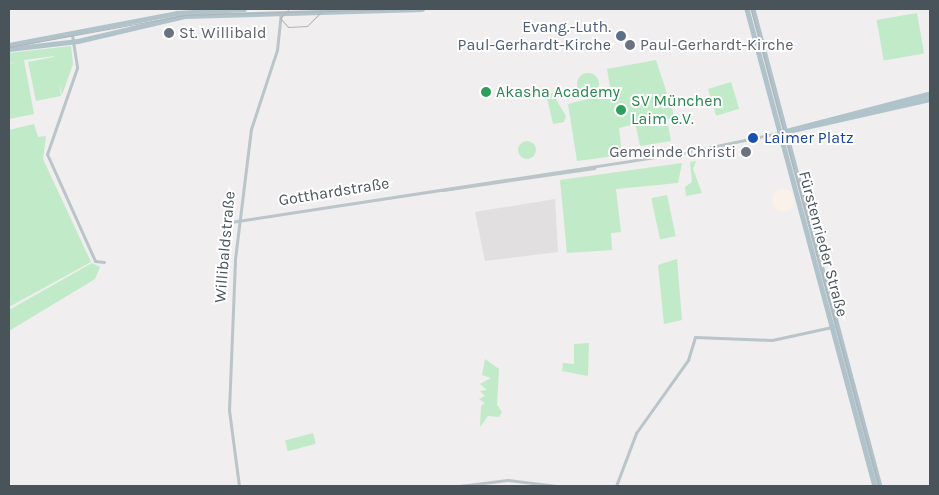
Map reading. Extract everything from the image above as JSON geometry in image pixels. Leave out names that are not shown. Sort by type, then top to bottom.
[{"type":"main road","points":[[9,45],[72,35],[177,13],[244,9]]},
{"type":"main road","points":[[9,49],[74,41],[178,17],[422,9]]},
{"type":"main road","name":"Fürstenrieder Straße","points":[[747,9],[784,132]]},
{"type":"main road","name":"Fürstenrieder Straße","points":[[753,9],[875,486]]},
{"type":"main road","name":"Gotthardstraße","points":[[784,132],[930,94]]},
{"type":"main road","name":"Gotthardstraße","points":[[831,120],[930,99]]},
{"type":"main road","name":"Fürstenrieder Straße","points":[[835,327],[880,486]]},
{"type":"street","name":"Willibaldstraße","points":[[239,486],[231,450],[229,386],[239,220],[251,129],[277,50],[281,14]]},
{"type":"street","points":[[72,35],[77,68],[47,154],[96,262],[104,262]]},
{"type":"street","name":"Gotthardstraße","points":[[231,222],[602,166],[784,132]]},
{"type":"street","points":[[616,486],[636,433],[688,360],[695,337],[772,340],[835,327]]},
{"type":"street","points":[[459,486],[508,480],[557,486]]},
{"type":"shaded area","points":[[783,189],[791,192],[794,200],[791,208],[783,211],[775,208],[772,200],[775,192]]},
{"type":"shaded area","points":[[555,199],[558,252],[485,261],[475,212]]},
{"type":"green space","points":[[917,13],[924,53],[884,60],[877,20]]},
{"type":"green space","points":[[71,46],[73,64],[62,95],[59,83],[61,96],[36,101],[28,62],[54,57],[55,63],[54,56],[24,60],[34,114],[9,119],[9,64],[15,62],[9,63],[9,53]]},
{"type":"green space","name":"SV München Laim e.V.","points":[[656,60],[675,118],[663,120],[667,120],[671,141],[640,146],[636,126],[660,121],[640,123],[619,128],[622,155],[577,161],[568,104],[611,93],[607,69]]},
{"type":"green space","points":[[588,73],[598,80],[599,84],[592,94],[588,95],[578,88],[577,84],[584,74]]},
{"type":"green space","points":[[731,82],[739,109],[716,116],[708,89]]},
{"type":"green space","points":[[552,93],[566,116],[564,122],[553,124],[547,98]]},
{"type":"green space","points":[[34,124],[38,137],[46,136],[43,159],[91,262],[9,307],[9,130]]},
{"type":"green space","points":[[527,141],[533,144],[536,150],[533,156],[527,159],[521,156],[518,150],[521,144]]},
{"type":"green space","points":[[696,161],[693,169],[702,193],[686,196],[685,187],[692,182],[690,162]]},
{"type":"green space","points":[[682,163],[678,183],[616,189],[621,232],[611,233],[612,250],[567,253],[560,180]]},
{"type":"green space","points":[[667,195],[676,236],[660,239],[651,198]]},
{"type":"green space","points":[[677,259],[682,320],[664,324],[658,265]]},
{"type":"green space","points":[[92,263],[100,267],[95,279],[9,331],[9,310]]},
{"type":"green space","points":[[589,343],[588,376],[562,371],[563,363],[574,364],[574,344]]},
{"type":"green space","points":[[485,359],[499,369],[497,405],[502,412],[499,417],[488,416],[480,427],[481,406],[485,403],[479,399],[485,396],[480,391],[487,390],[480,384],[491,378],[482,375]]},
{"type":"green space","points":[[313,433],[316,444],[288,451],[285,441]]},
{"type":"tram line","points":[[9,47],[185,15],[403,9]]},
{"type":"tram line","points":[[751,9],[879,486]]},
{"type":"tram line","points":[[288,10],[280,18],[288,27],[307,26],[322,11]]},
{"type":"place","name":"St. Willibald","points":[[169,33]]},
{"type":"place","name":"Evang.-Luth. Paul-Gerhardt-Kirche","points":[[621,36]]},
{"type":"place","name":"Paul-Gerhardt-Kirche","points":[[630,45]]},
{"type":"place","name":"Akasha Academy","points":[[486,92]]},
{"type":"place","name":"SV München Laim e.V.","points":[[621,110]]},
{"type":"place","name":"Laimer Platz","points":[[753,138]]},
{"type":"place","name":"Gemeinde Christi","points":[[746,152]]}]
